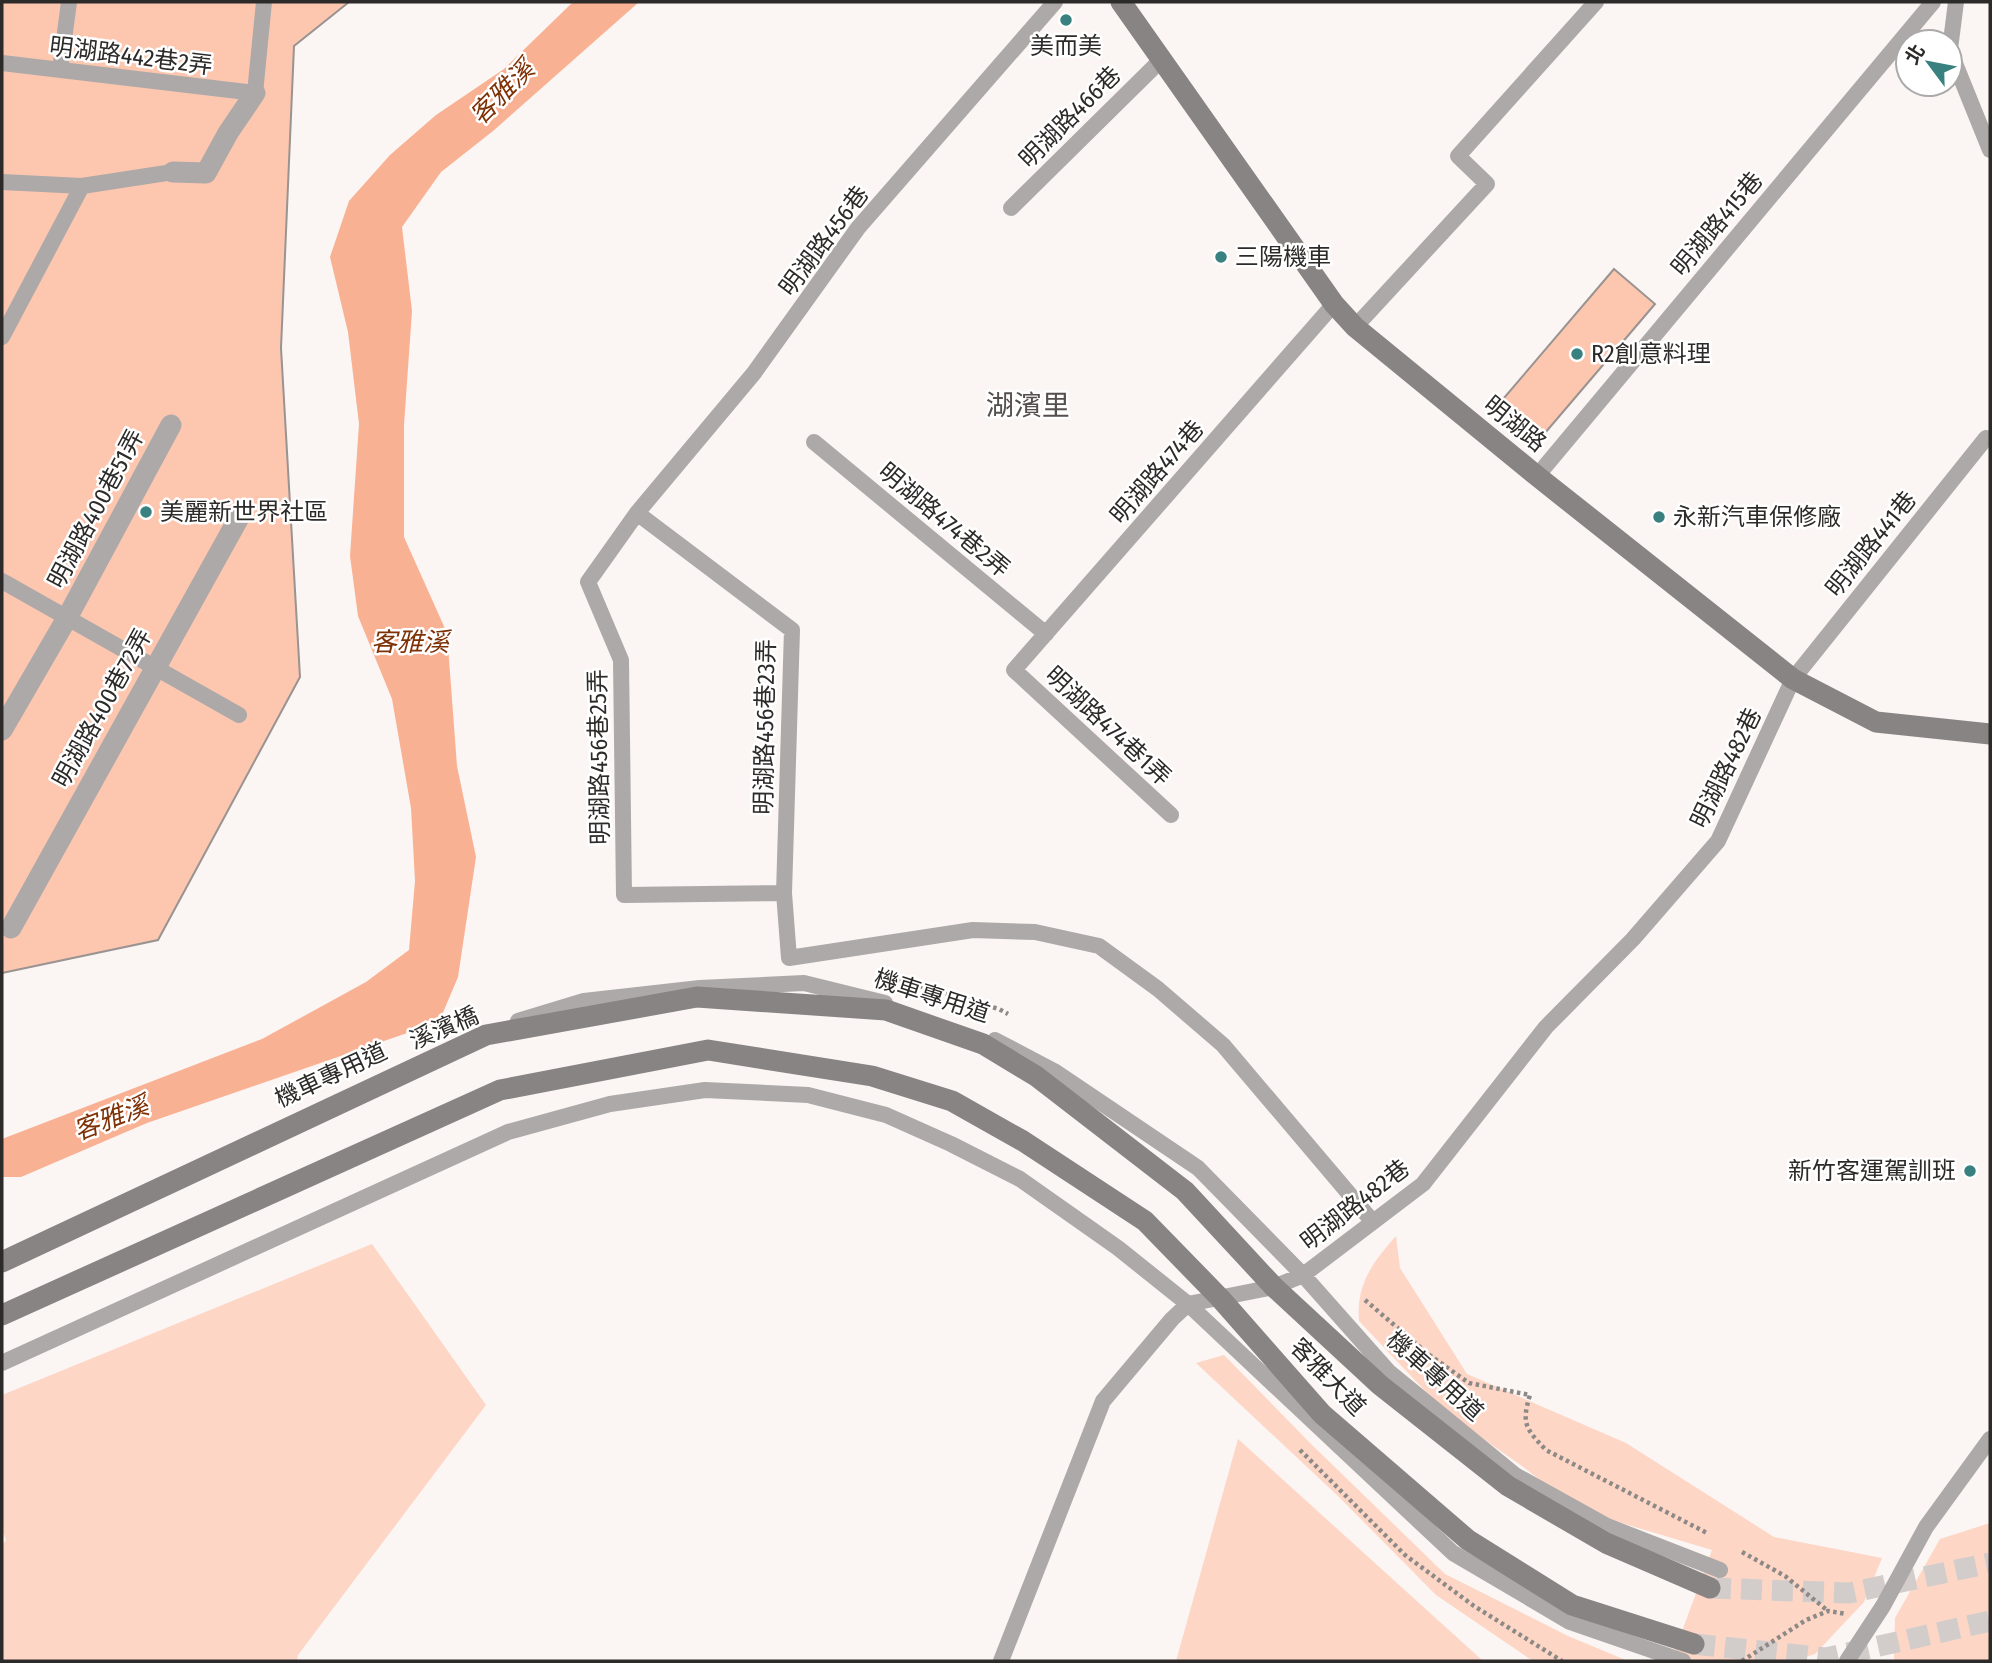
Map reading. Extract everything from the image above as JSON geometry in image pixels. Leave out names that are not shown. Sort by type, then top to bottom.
[{"type":"street","name":"明湖路","points":[[1121,2],[1334,304],[1355,327],[1537,476],[1793,679],[1876,722],[1990,734]]},
{"type":"street","points":[[173,172],[206,173],[228,133],[255,93]]},
{"type":"street","name":"明湖路400巷51弄","points":[[2,730],[67,618],[171,425]]},
{"type":"street","name":"明湖路400巷72弄","points":[[11,928],[241,514]]},
{"type":"street","name":"溪濱橋","points":[[2,1262],[486,1035],[697,997],[886,1010],[984,1040]]},
{"type":"street","name":"客雅大道","points":[[984,1040],[1036,1076],[1185,1191],[1274,1287],[1380,1385],[1508,1486],[1606,1543],[1715,1579]]},
{"type":"street","name":"客雅大道","points":[[2,1315],[500,1090],[708,1050],[872,1076],[952,1101],[1023,1141],[1145,1221],[1220,1298],[1322,1414],[1468,1540],[1572,1605],[1689,1653]]},
{"type":"lane","points":[[60,70],[69,2]]},
{"type":"lane","points":[[255,93],[264,2]]},
{"type":"lane","name":"明湖路456巷","points":[[636,513],[754,373],[858,228],[1055,2]]},
{"type":"lane","points":[[1355,327],[1487,184],[1458,156],[1596,2]]},
{"type":"lane","name":"明湖路415巷","points":[[1537,476],[1933,2]]},
{"type":"lane","points":[[1953,28],[1956,2]]},
{"type":"lane","name":"明湖路466巷","points":[[1011,208],[1161,59]]},
{"type":"lane","name":"明湖路442巷2弄","points":[[2,63],[255,93]]},
{"type":"lane","points":[[1964,85],[1990,150]]},
{"type":"lane","points":[[2,182],[82,186],[173,172]]},
{"type":"lane","points":[[2,337],[82,186]]},
{"type":"lane","name":"明湖路474巷","points":[[1014,670],[1334,304]]},
{"type":"lane","name":"明湖路441巷","points":[[1793,679],[1986,438]]},
{"type":"lane","name":"明湖路474巷2弄","points":[[814,442],[1046,634]]},
{"type":"lane","name":"明湖路456巷23弄","points":[[636,513],[792,630],[784,893]]},
{"type":"lane","name":"明湖路456巷25弄","points":[[636,513],[588,582],[621,660],[625,895],[784,893]]},
{"type":"lane","points":[[2,581],[239,715]]},
{"type":"lane","name":"明湖路474巷1弄","points":[[1014,670],[1171,815]]},
{"type":"lane","name":"明湖路482巷","points":[[1188,1304],[1274,1287],[1303,1275],[1423,1184],[1546,1027],[1633,939],[1718,841],[1793,679]]},
{"type":"lane","points":[[784,893],[789,958],[972,930],[1035,932],[1100,946],[1158,989],[1223,1045],[1373,1222]]},
{"type":"lane","name":"機車專用道","points":[[2,1252],[472,1034],[584,1001],[700,988],[804,983],[889,1004],[984,1040],[1054,1071],[1198,1168],[1303,1275],[1389,1372],[1516,1475],[1606,1526],[1715,1579]]},
{"type":"lane","points":[[2,1363],[508,1132],[610,1104],[705,1090],[808,1095],[886,1115],[1020,1179],[1118,1248],[1188,1304],[1453,1553],[1570,1622],[1689,1653]]},
{"type":"lane","points":[[1000,1661],[1103,1401],[1172,1319],[1188,1304]]},
{"type":"lane","points":[[1847,1661],[1926,1527],[1990,1439]]},
{"type":"path","points":[[1363,1299],[1428,1354],[1469,1383],[1530,1395],[1525,1413],[1527,1430],[1546,1450],[1714,1537]]},
{"type":"path","points":[[1738,1550],[1785,1576],[1828,1611],[1874,1618]]},
{"type":"path","points":[[1742,1661],[1806,1620],[1828,1611]]},
{"type":"shaded area","points":[[1396,1236],[1400,1268],[1467,1374],[1626,1443],[1774,1537],[1882,1558],[1864,1602],[1815,1654],[1792,1661],[1671,1661],[1712,1550],[1578,1510],[1522,1466],[1445,1412],[1359,1321],[1363,1285],[1380,1255]]},
{"type":"shaded area","points":[[372,1244],[486,1405],[298,1655],[297,1661],[2,1661],[2,1545],[6,1540],[2,1530],[2,1395]]},
{"type":"shaded area","points":[[1224,1355],[1445,1574],[1568,1636],[1628,1661],[1533,1661],[1436,1595],[1338,1496],[1196,1363]]},
{"type":"shaded area","points":[[1238,1439],[1483,1661],[1176,1661]]},
{"type":"shaded area","points":[[1990,1523],[1990,1661],[1894,1661],[1895,1618],[1940,1539]]},
{"type":"water","name":"客雅溪","points":[[573,2],[639,2],[493,131],[441,172],[402,227],[412,311],[404,425],[404,537],[447,633],[457,766],[476,857],[458,977],[439,1022],[147,1123],[21,1177],[2,1177],[2,1139],[262,1039],[366,982],[409,950],[415,881],[411,808],[392,699],[358,616],[350,556],[359,424],[348,332],[330,257],[349,201],[390,155],[436,115],[504,69]]},
{"type":"building","name":"美麗新世界社區","points":[[2,2],[349,2],[294,46],[281,348],[300,677],[158,940],[2,973]]},
{"type":"building","name":"R2創意料理","points":[[1614,269],[1655,304],[1539,440],[1498,405]]},
{"type":"tunnel","points":[[1710,1588],[1849,1593],[1990,1563]]},
{"type":"tunnel","points":[[1694,1644],[1826,1658],[1990,1621]]},
{"type":"place","name":"美而美","points":[[1066,20]]},
{"type":"place","name":"三陽機車","points":[[1221,257]]},
{"type":"place","name":"R2創意料理","points":[[1577,354]]},
{"type":"place","name":"美麗新世界社區","points":[[146,512]]},
{"type":"place","name":"永新汽車保修廠","points":[[1659,517]]},
{"type":"place","name":"新竹客運駕訓班","points":[[1970,1171]]},
{"type":"district","name":"湖濱里","points":[[1028,405]]}]
